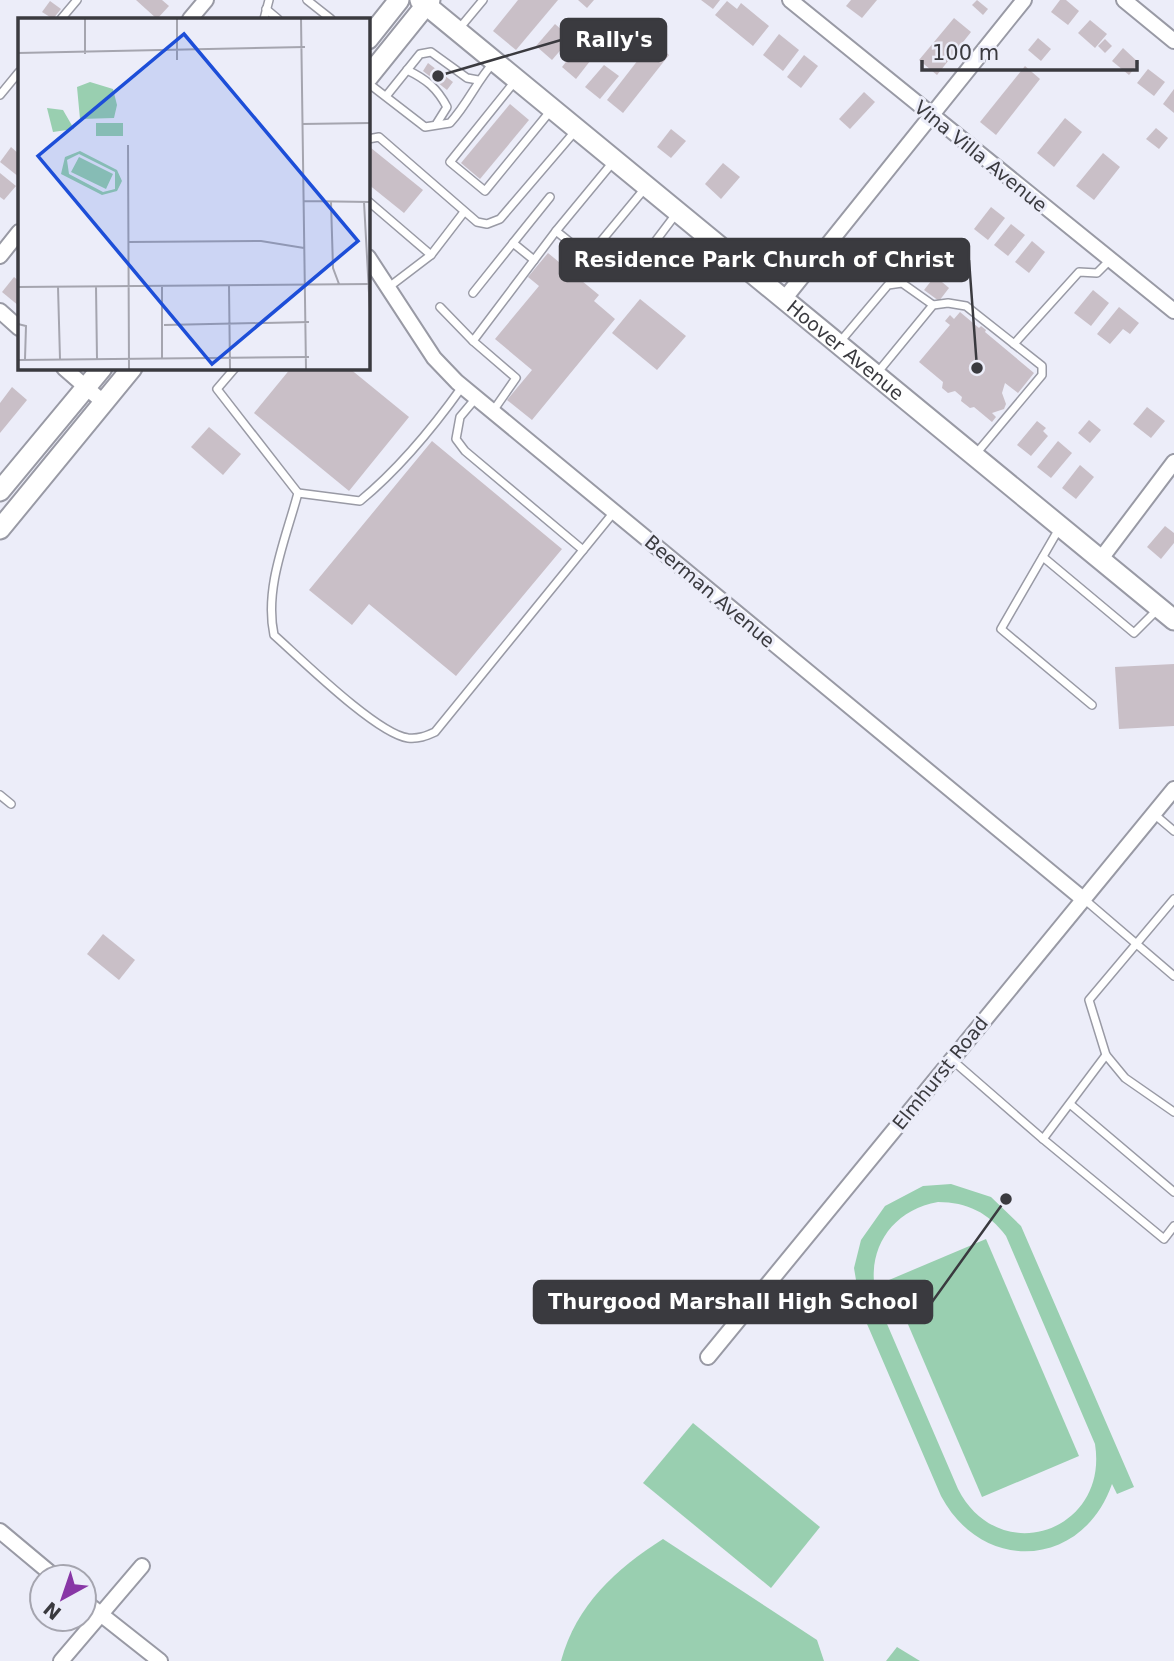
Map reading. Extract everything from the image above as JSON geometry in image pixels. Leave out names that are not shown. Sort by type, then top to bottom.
[{"type":"street","points":[[191,18],[205,0]]},
{"type":"street","points":[[369,38],[399,0]]},
{"type":"street","name":"Vina Villa Avenue","points":[[790,0],[1174,311]]},
{"type":"street","points":[[785,298],[1024,0]]},
{"type":"street","points":[[1124,0],[1174,41]]},
{"type":"street","points":[[369,79],[425,2]]},
{"type":"street","name":"Hoover Avenue","points":[[425,2],[1167,614]]},
{"type":"street","points":[[0,256],[18,233]]},
{"type":"street","name":"Beerman Avenue","points":[[369,263],[389,287],[434,358],[462,386],[1083,899]]},
{"type":"street","points":[[0,311],[18,327]]},
{"type":"street","points":[[65,369],[103,402]]},
{"type":"street","points":[[0,491],[101,369]]},
{"type":"street","points":[[0,529],[131,369]]},
{"type":"street","points":[[1100,559],[1174,462]]},
{"type":"street","name":"Elmhurst Road","points":[[708,1357],[1174,789]]},
{"type":"street","points":[[0,1531],[38,1563]]},
{"type":"street","points":[[61,1661],[142,1566]]},
{"type":"street","points":[[100,1614],[160,1661]]},
{"type":"lane","points":[[62,18],[77,0]]},
{"type":"lane","points":[[264,18],[270,0]]},
{"type":"lane","points":[[306,0],[330,18]]},
{"type":"lane","points":[[458,31],[483,0]]},
{"type":"lane","points":[[266,9],[277,18]]},
{"type":"lane","points":[[387,95],[420,54],[430,52],[467,78],[478,80]]},
{"type":"lane","points":[[369,81],[425,127],[450,122],[476,91],[478,80],[495,61]]},
{"type":"lane","points":[[407,70],[435,87],[442,98],[447,107],[437,123]]},
{"type":"lane","points":[[0,95],[18,73]]},
{"type":"lane","points":[[517,79],[450,162],[476,184],[485,191],[552,108]]},
{"type":"lane","points":[[369,139],[379,137],[464,212],[477,222],[487,224],[500,219],[577,128]]},
{"type":"lane","points":[[474,341],[556,231],[615,159]]},
{"type":"lane","points":[[588,257],[647,185]]},
{"type":"lane","points":[[473,293],[550,197]]},
{"type":"lane","points":[[369,202],[431,255]]},
{"type":"lane","points":[[556,231],[606,271],[619,257],[642,259],[678,211]]},
{"type":"lane","points":[[389,287],[431,255],[464,212]]},
{"type":"lane","points":[[513,243],[534,260]]},
{"type":"lane","points":[[1014,344],[1079,272],[1097,273],[1110,260]]},
{"type":"lane","points":[[839,343],[888,285],[902,283],[933,305]]},
{"type":"lane","points":[[876,374],[933,305],[948,303],[966,306],[1042,366],[1042,375],[975,456]]},
{"type":"lane","points":[[440,307],[516,378],[493,411]]},
{"type":"lane","points":[[234,369],[217,389],[298,493],[360,501],[386,479],[428,432],[462,386]]},
{"type":"lane","points":[[476,397],[460,417],[456,439],[465,451],[583,550]]},
{"type":"lane","points":[[298,493],[274,582],[270,618],[274,635],[375,721],[408,738],[422,738],[435,732],[615,512]]},
{"type":"lane","points":[[1060,526],[1001,629],[1092,705]]},
{"type":"lane","points":[[1044,557],[1134,633],[1167,614]]},
{"type":"lane","points":[[0,795],[10,804]]},
{"type":"lane","points":[[1154,814],[1174,831]]},
{"type":"lane","points":[[1083,899],[1174,976]]},
{"type":"lane","points":[[1174,899],[1089,1000],[1106,1055],[1125,1079],[1174,1112]]},
{"type":"lane","points":[[1043,1139],[1106,1055]]},
{"type":"lane","points":[[951,1059],[1164,1239],[1174,1226]]},
{"type":"lane","points":[[1070,1104],[1174,1192]]},
{"type":"green space","points":[[951,1184],[991,1197],[1021,1226],[1134,1487],[1117,1494],[1112,1484],[1098,1512],[1079,1532],[1056,1546],[1031,1551],[1006,1549],[981,1539],[959,1522],[941,1496],[861,1310],[854,1268],[861,1240],[885,1206],[923,1186]],"holes":[[[938,1202],[968,1207],[985,1215],[1006,1236],[1095,1444],[1095,1474],[1085,1499],[1069,1518],[1047,1530],[1023,1533],[999,1528],[976,1514],[958,1489],[878,1303],[874,1285],[877,1252],[893,1225],[920,1207]]]},
{"type":"green space","points":[[986,1239],[1079,1456],[982,1497],[889,1280]]},
{"type":"green space","points":[[693,1423],[820,1527],[771,1588],[643,1483]]},
{"type":"green space","points":[[663,1539],[817,1640],[824,1661],[561,1661],[577,1623],[600,1590],[629,1563]]},
{"type":"green space","points":[[897,1647],[920,1661],[886,1661]]},
{"type":"building","points":[[136,0],[162,0],[169,6],[156,18]]},
{"type":"building","points":[[518,0],[558,0],[516,50],[493,31]]},
{"type":"building","points":[[578,0],[594,0],[587,8]]},
{"type":"building","points":[[701,0],[720,0],[713,9]]},
{"type":"building","points":[[851,0],[877,0],[862,18],[846,6]]},
{"type":"building","points":[[977,0],[988,9],[983,15],[972,5]]},
{"type":"building","points":[[1060,0],[1066,0],[1079,11],[1068,25],[1051,12]]},
{"type":"building","points":[[50,1],[61,9],[54,18],[42,12]]},
{"type":"building","points":[[727,1],[737,9],[741,3],[769,26],[753,46],[715,15]]},
{"type":"building","points":[[954,18],[971,32],[937,75],[919,60]]},
{"type":"building","points":[[1090,20],[1107,34],[1095,48],[1078,33]]},
{"type":"building","points":[[555,24],[571,38],[552,60],[536,46]]},
{"type":"building","points":[[779,34],[799,50],[783,71],[763,55]]},
{"type":"building","points":[[1038,38],[1051,49],[1041,61],[1028,50]]},
{"type":"building","points":[[1105,39],[1112,46],[1105,53],[1098,46]]},
{"type":"building","points":[[652,42],[669,55],[623,113],[607,100]]},
{"type":"building","points":[[580,44],[594,56],[576,79],[562,67]]},
{"type":"building","points":[[1123,48],[1139,63],[1129,75],[1112,61]]},
{"type":"building","points":[[804,55],[818,66],[801,88],[787,77]]},
{"type":"building","points":[[428,63],[453,82],[447,90],[423,71]]},
{"type":"building","points":[[604,65],[619,76],[600,99],[585,87]]},
{"type":"building","points":[[1025,66],[1040,79],[996,135],[980,122]]},
{"type":"building","points":[[1148,69],[1165,82],[1154,96],[1137,83]]},
{"type":"building","points":[[1174,89],[1174,113],[1163,104]]},
{"type":"building","points":[[864,92],[875,102],[850,129],[839,119]]},
{"type":"building","points":[[510,104],[529,120],[480,179],[461,163]]},
{"type":"building","points":[[1065,118],[1082,132],[1054,167],[1037,153]]},
{"type":"building","points":[[1156,128],[1168,138],[1159,149],[1146,139]]},
{"type":"building","points":[[671,129],[686,141],[671,158],[657,147]]},
{"type":"building","points":[[11,147],[18,153],[18,176],[0,162]]},
{"type":"building","points":[[371,148],[423,190],[404,213],[369,185]]},
{"type":"building","points":[[1103,153],[1120,167],[1094,200],[1076,186]]},
{"type":"building","points":[[723,163],[740,177],[721,199],[705,184]]},
{"type":"building","points":[[0,173],[16,186],[4,200],[0,197]]},
{"type":"building","points":[[991,207],[1005,218],[988,240],[974,229]]},
{"type":"building","points":[[1011,224],[1025,235],[1008,256],[994,245]]},
{"type":"building","points":[[1032,241],[1045,252],[1029,273],[1015,262]]},
{"type":"building","points":[[548,253],[599,295],[594,301],[615,319],[532,420],[507,400],[532,370],[495,339],[539,286],[528,277]]},
{"type":"building","points":[[935,276],[949,288],[939,301],[924,290]]},
{"type":"building","points":[[14,277],[18,280],[18,305],[2,292]]},
{"type":"building","points":[[1093,290],[1109,303],[1091,326],[1074,313]]},
{"type":"building","points":[[640,299],[686,336],[657,370],[612,333]]},
{"type":"building","points":[[1119,307],[1139,323],[1130,334],[1123,329],[1110,344],[1097,334]]},
{"type":"building","points":[[960,312],[979,328],[981,326],[986,330],[985,332],[1034,373],[1018,393],[1005,383],[1002,393],[1006,404],[1004,409],[992,413],[996,417],[992,422],[974,407],[970,408],[961,401],[962,397],[955,391],[948,393],[942,388],[943,382],[919,362],[950,325],[945,321],[950,315],[954,319]]},
{"type":"building","points":[[290,369],[350,369],[409,417],[349,491],[254,413]]},
{"type":"building","points":[[12,387],[27,400],[0,433],[0,403]]},
{"type":"building","points":[[1147,407],[1165,421],[1151,438],[1133,424]]},
{"type":"building","points":[[1089,420],[1101,430],[1090,443],[1078,433]]},
{"type":"building","points":[[1037,421],[1046,428],[1043,431],[1048,436],[1031,456],[1017,445]]},
{"type":"building","points":[[209,427],[241,454],[223,475],[191,447]]},
{"type":"building","points":[[432,441],[562,549],[456,676],[369,604],[352,625],[309,590]]},
{"type":"building","points":[[1058,441],[1072,453],[1051,478],[1037,467]]},
{"type":"building","points":[[1080,465],[1094,477],[1076,499],[1062,488]]},
{"type":"building","points":[[1165,526],[1174,533],[1174,543],[1161,559],[1147,547]]},
{"type":"building","points":[[1174,664],[1174,726],[1119,729],[1115,667]]},
{"type":"building","points":[[103,934],[135,960],[119,980],[87,954]]},
{"type":"place","name":"Rally's","points":[[438,76]]},
{"type":"place","name":"Residence Park Church of Christ","points":[[977,368]]},
{"type":"place","name":"Thurgood Marshall High School","points":[[1006,1199]]}]
